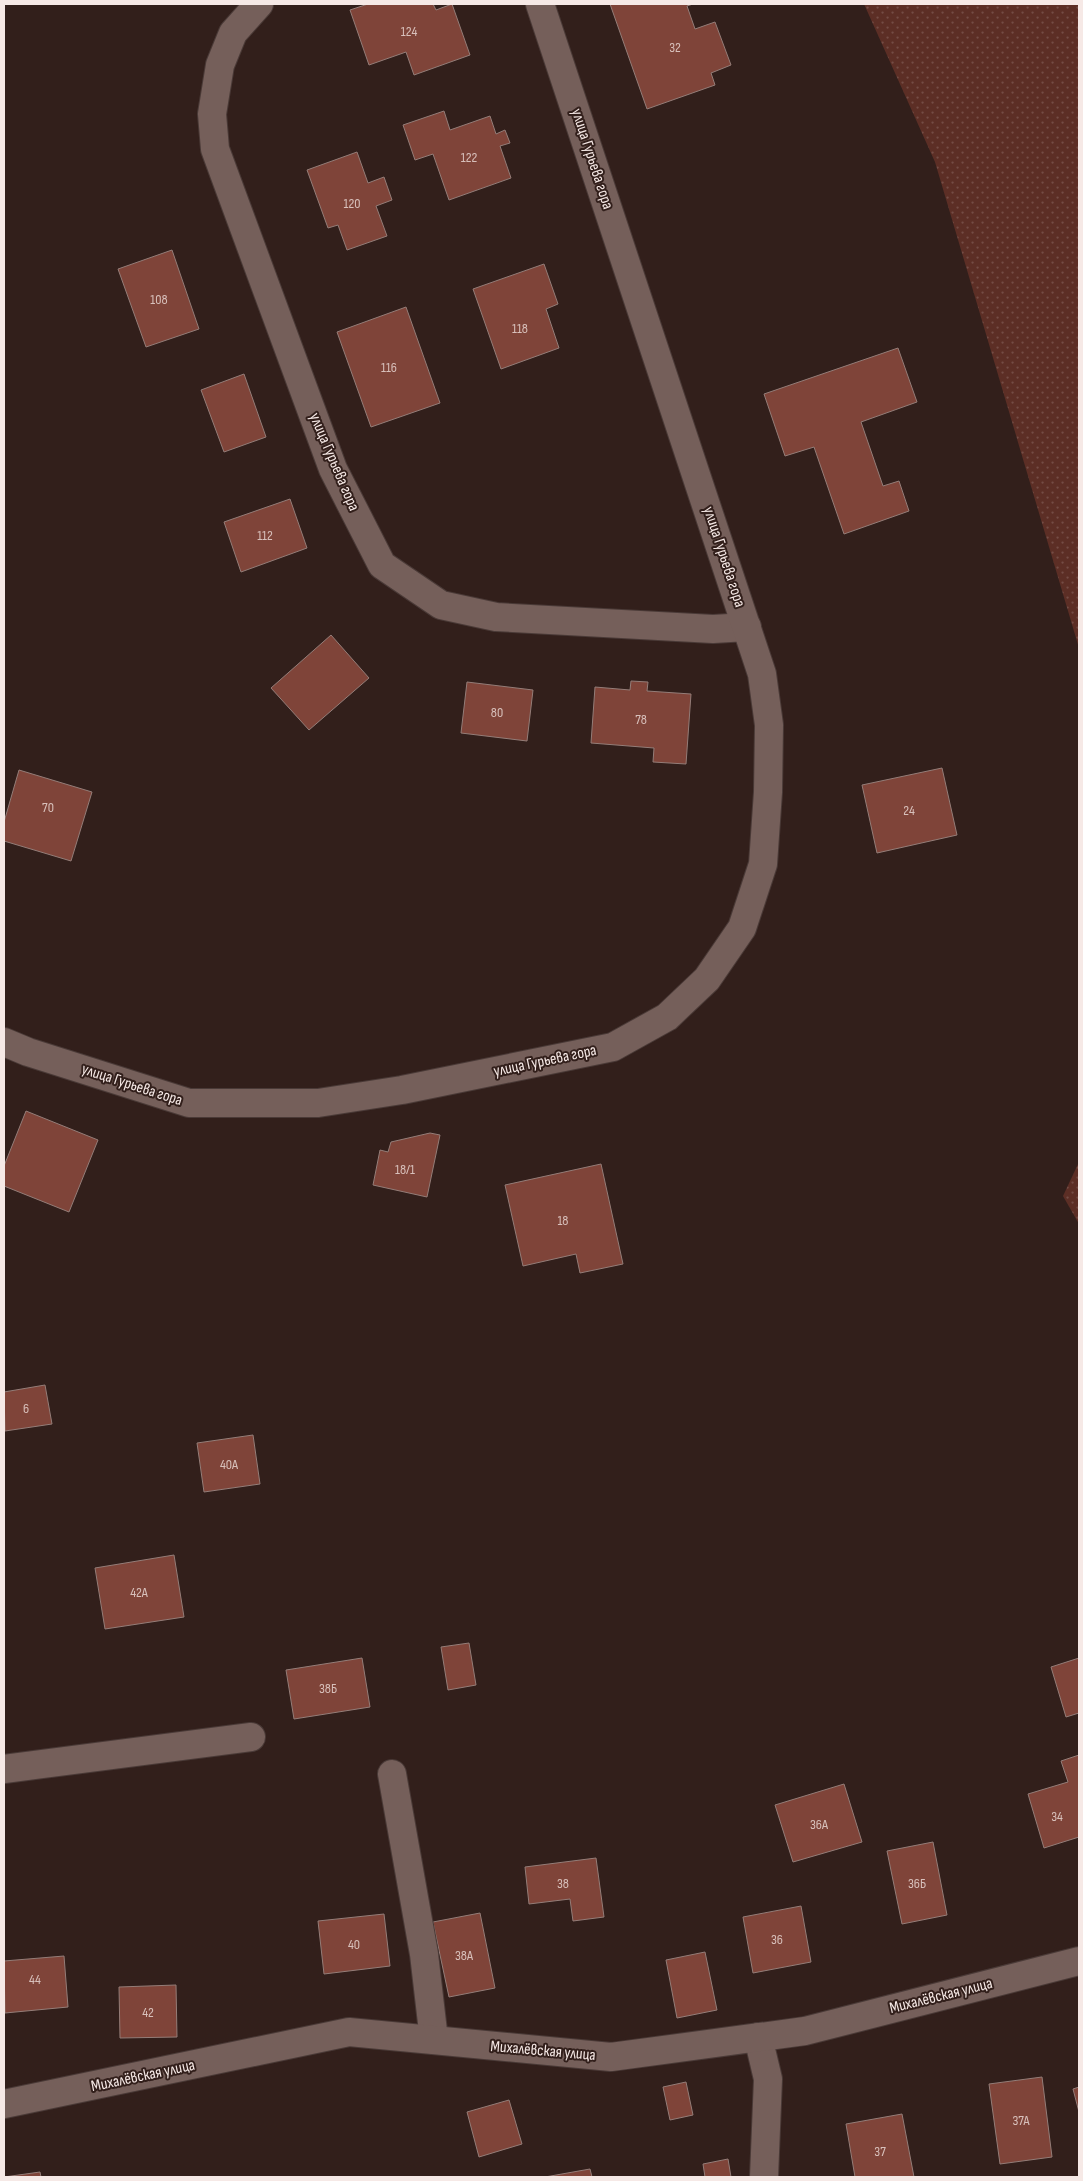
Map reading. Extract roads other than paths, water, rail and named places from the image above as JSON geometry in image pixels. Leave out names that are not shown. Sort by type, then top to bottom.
[{"type":"street","name":"улица Гурьева гора","points":[[259,4],[233,34],[220,65],[212,114],[215,149],[333,469],[382,565],[441,605],[496,617],[713,628],[746,627]]},
{"type":"street","name":"улица Гурьева гора","points":[[4,1042],[28,1052],[189,1103],[318,1103],[402,1090],[613,1047],[667,1017],[707,978],[742,928],[763,864],[768,792],[769,725],[762,674],[540,4]]},
{"type":"street","points":[[4,1769],[252,1737]]},
{"type":"street","points":[[392,1774],[424,1954],[434,2040]]},
{"type":"street","name":"Михалёвская улица","points":[[4,2104],[349,2032],[611,2057],[805,2031],[1079,1961]]},
{"type":"street","points":[[758,2037],[768,2079],[764,2177]]}]
